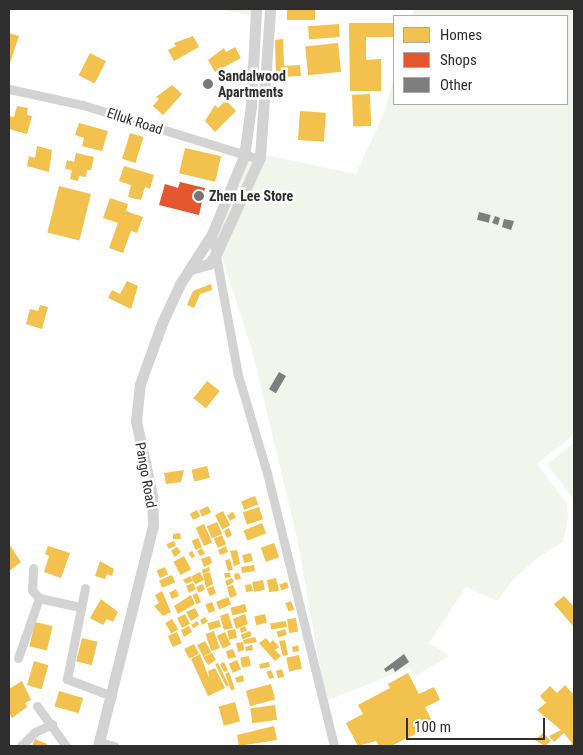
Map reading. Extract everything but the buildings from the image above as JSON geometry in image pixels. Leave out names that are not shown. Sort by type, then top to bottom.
[{"type":"street","name":"Pango Road","points":[[99,744],[153,526],[152,495],[136,420],[140,384],[162,323],[190,269],[212,234],[244,156],[251,106],[256,9]]},
{"type":"street","points":[[190,269],[209,264],[218,252],[259,159],[270,9]]},
{"type":"street","name":"Elluk Road","points":[[9,89],[82,105],[244,156],[259,159]]},
{"type":"street","points":[[212,234],[218,252],[238,375],[267,473],[334,746]]},
{"type":"street","points":[[33,568],[32,590],[39,598],[80,607]]},
{"type":"street","points":[[85,588],[67,679],[112,696]]},
{"type":"street","points":[[18,658],[39,598]]},
{"type":"street","points":[[38,706],[66,746]]},
{"type":"street","points":[[20,746],[35,732],[52,724]]},
{"type":"street","points":[[99,744],[114,746]]},
{"type":"shaded area","points":[[218,9],[260,9],[260,17]]},
{"type":"shaded area","points":[[414,9],[574,9],[574,434],[537,464],[567,504],[568,519],[563,542],[537,558],[512,581],[497,601],[466,587],[429,643],[450,656],[415,676],[409,668],[326,701],[297,538],[252,350],[214,233],[250,152],[356,174],[384,113],[393,82],[393,105],[568,105],[568,15],[412,15]]},
{"type":"shaded area","points":[[574,443],[574,500],[547,464]]},
{"type":"place","name":"Sandalwood Apartments","points":[[208,84]]},
{"type":"place","name":"Zhen Lee Store","points":[[199,196]]}]
